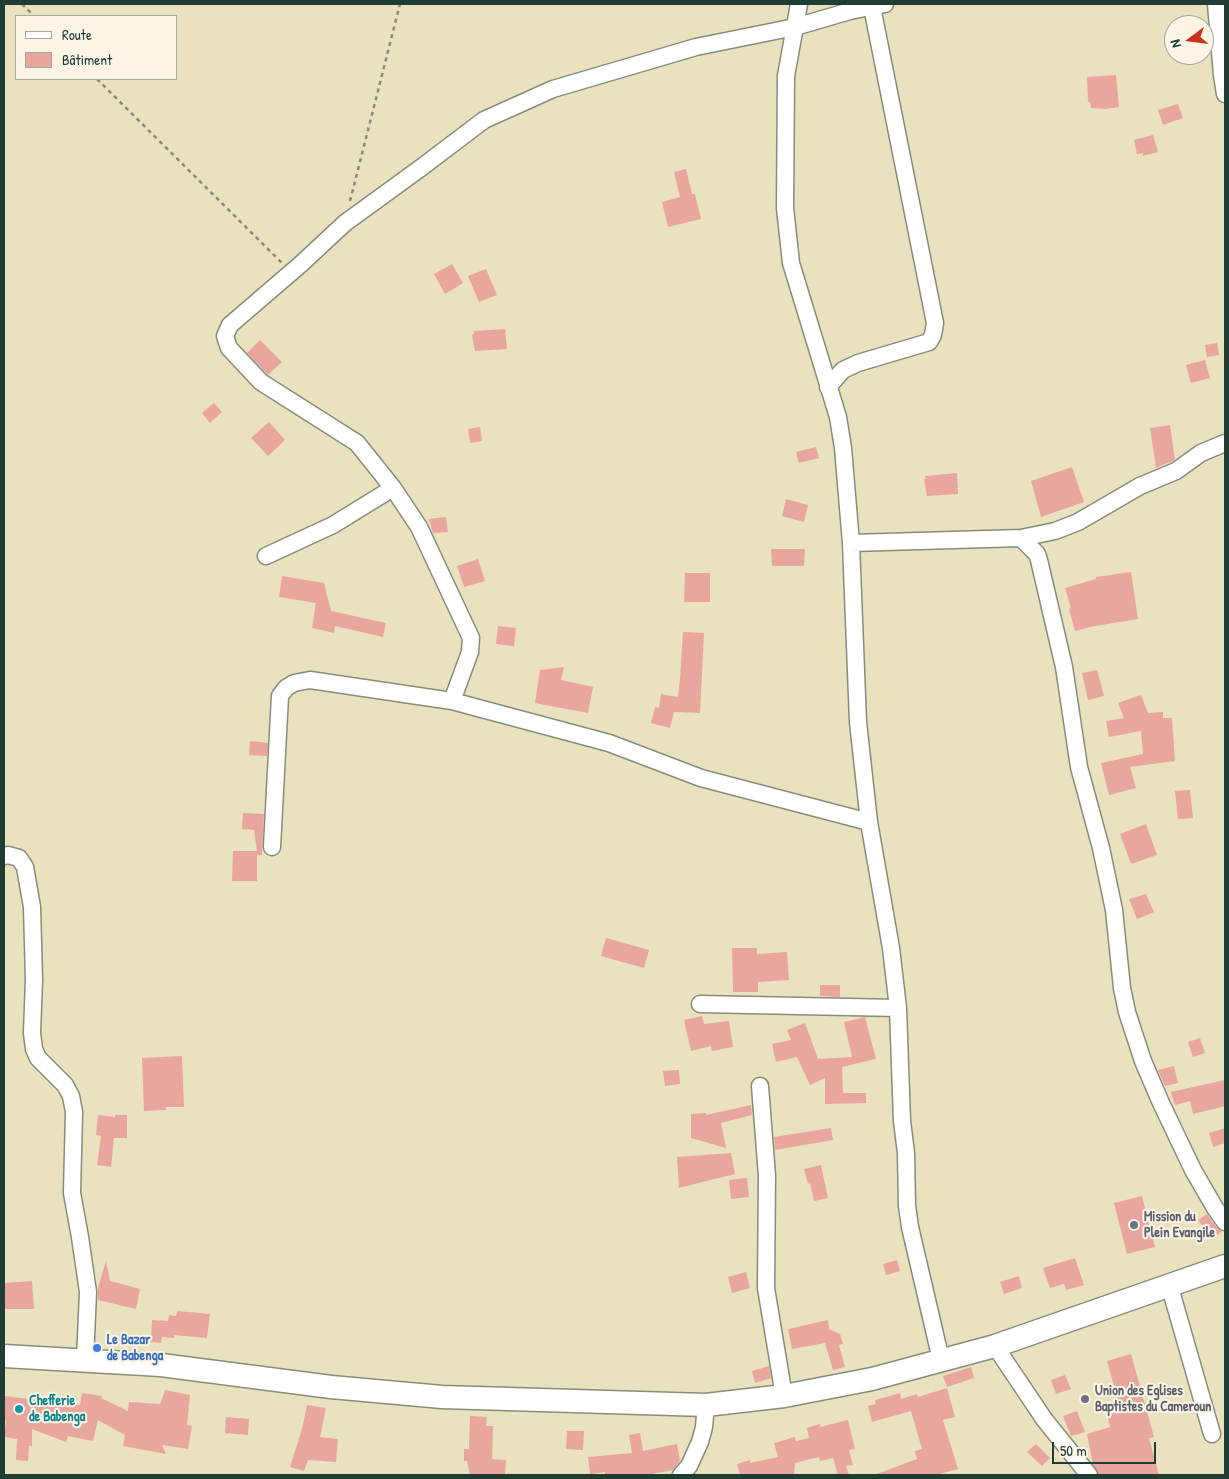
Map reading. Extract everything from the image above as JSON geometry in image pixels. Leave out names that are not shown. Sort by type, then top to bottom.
[{"type":"main road","points":[[4,1356],[161,1365],[331,1387],[442,1397],[706,1405],[784,1396],[872,1379],[995,1346],[1225,1266]]},
{"type":"street","points":[[799,4],[786,76],[785,208],[792,263],[838,417],[844,448],[852,543],[858,722],[869,822],[891,948],[898,1008],[907,1206],[910,1227],[941,1360]]},
{"type":"street","points":[[1216,4],[1225,94]]},
{"type":"street","points":[[452,701],[470,652],[470,638],[419,527],[393,488],[357,443],[261,382],[229,348],[225,336],[230,326],[292,272],[345,222],[484,120],[544,93],[696,47],[795,27],[847,7],[879,6],[935,323],[933,335],[929,342],[858,363],[843,370],[828,387]]},
{"type":"street","points":[[852,543],[1020,538],[1055,531],[1078,522],[1140,486],[1176,470],[1202,453],[1225,444]]},
{"type":"street","points":[[266,556],[333,525],[393,488]]},
{"type":"street","points":[[1020,538],[1037,554],[1064,667],[1079,767],[1101,848],[1114,910],[1122,988],[1127,1012],[1143,1060],[1161,1103],[1193,1170],[1225,1222]]},
{"type":"street","points":[[272,847],[280,696],[286,688],[294,683],[310,680],[452,701],[609,743],[701,778],[869,822]]},
{"type":"street","points":[[4,856],[8,855],[18,858],[25,867],[32,907],[34,979],[32,1033],[34,1049],[38,1058],[65,1086],[71,1096],[74,1112],[72,1194],[88,1292],[85,1360]]},
{"type":"street","points":[[700,1004],[898,1008]]},
{"type":"street","points":[[760,1086],[767,1176],[766,1288],[784,1396]]},
{"type":"street","points":[[1169,1284],[1212,1434]]},
{"type":"street","points":[[995,1346],[1044,1419],[1089,1475]]},
{"type":"street","points":[[681,1475],[689,1466],[700,1442],[704,1427],[706,1405]]},
{"type":"path","points":[[22,4],[33,15]]},
{"type":"path","points":[[345,222],[400,4]]},
{"type":"path","points":[[98,80],[292,272]]},
{"type":"building","points":[[1116,75],[1119,107],[1106,109],[1091,108],[1090,102],[1088,102],[1087,77]]},
{"type":"building","points":[[1178,104],[1183,118],[1163,125],[1158,110]]},
{"type":"building","points":[[1153,135],[1158,152],[1143,156],[1143,153],[1137,154],[1134,140]]},
{"type":"building","points":[[686,169],[701,219],[668,227],[662,202],[680,197],[674,172]]},
{"type":"building","points":[[452,264],[463,283],[445,294],[434,274]]},
{"type":"building","points":[[486,269],[497,295],[479,302],[468,276]]},
{"type":"building","points":[[505,329],[507,349],[475,351],[472,335],[474,331]]},
{"type":"building","points":[[260,340],[282,362],[268,375],[247,353]]},
{"type":"building","points":[[1217,343],[1219,355],[1207,357],[1205,345]]},
{"type":"building","points":[[1205,360],[1210,378],[1191,383],[1186,365]]},
{"type":"building","points":[[214,403],[222,412],[210,423],[202,413]]},
{"type":"building","points":[[269,422],[285,440],[268,456],[251,438]]},
{"type":"building","points":[[1170,425],[1175,460],[1156,468],[1150,428]]},
{"type":"building","points":[[480,427],[482,441],[470,443],[468,429]]},
{"type":"building","points":[[816,447],[819,458],[799,463],[796,452]]},
{"type":"building","points":[[1072,467],[1084,502],[1041,517],[1031,481]]},
{"type":"building","points":[[957,473],[958,494],[927,496],[925,476]]},
{"type":"building","points":[[786,499],[808,505],[804,522],[782,516]]},
{"type":"building","points":[[446,517],[448,532],[433,533],[429,519]]},
{"type":"building","points":[[771,549],[805,549],[804,566],[772,566]]},
{"type":"building","points":[[478,559],[485,581],[464,587],[457,566]]},
{"type":"building","points":[[1131,572],[1138,619],[1075,631],[1065,588],[1096,579],[1096,577]]},
{"type":"building","points":[[685,573],[710,573],[710,602],[684,602]]},
{"type":"building","points":[[282,576],[324,583],[331,611],[386,623],[383,637],[335,626],[334,633],[312,628],[316,603],[279,597]]},
{"type":"building","points":[[498,626],[516,628],[514,646],[496,644]]},
{"type":"building","points":[[683,632],[704,633],[700,713],[674,712],[670,728],[651,723],[655,707],[659,708],[661,694],[678,697]]},
{"type":"building","points":[[564,667],[561,680],[593,687],[588,713],[535,703],[540,670]]},
{"type":"building","points":[[1097,670],[1104,696],[1088,700],[1082,673]]},
{"type":"building","points":[[1141,695],[1148,713],[1163,712],[1163,718],[1172,718],[1175,761],[1130,767],[1136,788],[1109,795],[1101,763],[1143,754],[1141,731],[1109,737],[1106,721],[1124,718],[1118,703]]},
{"type":"building","points":[[250,741],[268,743],[267,756],[249,755]]},
{"type":"building","points":[[1190,790],[1193,818],[1178,819],[1175,791]]},
{"type":"building","points":[[243,813],[264,814],[262,855],[257,855],[257,881],[232,881],[233,851],[257,851],[254,830],[242,829]]},
{"type":"building","points":[[1146,824],[1157,855],[1131,864],[1120,834]]},
{"type":"building","points":[[1146,894],[1154,912],[1137,919],[1129,899]]},
{"type":"building","points":[[606,938],[649,950],[644,968],[601,956]]},
{"type":"building","points":[[732,948],[757,948],[757,954],[787,952],[789,980],[758,982],[758,992],[733,992]]},
{"type":"building","points":[[820,985],[840,985],[840,997],[820,996]]},
{"type":"building","points":[[702,1016],[704,1024],[729,1021],[733,1047],[712,1051],[711,1046],[691,1051],[684,1020]]},
{"type":"building","points":[[865,1017],[876,1059],[842,1067],[843,1093],[866,1093],[866,1103],[825,1104],[825,1078],[810,1085],[797,1057],[776,1062],[772,1044],[791,1040],[787,1030],[805,1023],[818,1059],[852,1057],[844,1022]]},
{"type":"building","points":[[1200,1038],[1205,1053],[1193,1057],[1188,1042]]},
{"type":"building","points":[[182,1056],[184,1107],[166,1107],[166,1110],[144,1111],[142,1058]]},
{"type":"building","points":[[1174,1066],[1178,1083],[1165,1086],[1158,1070]]},
{"type":"building","points":[[679,1070],[680,1084],[665,1086],[663,1071]]},
{"type":"building","points":[[1225,1080],[1225,1106],[1193,1114],[1190,1101],[1175,1105],[1171,1092]]},
{"type":"building","points":[[751,1105],[752,1115],[721,1123],[726,1148],[691,1138],[691,1114],[706,1113],[706,1115]]},
{"type":"building","points":[[98,1115],[115,1117],[115,1115],[127,1115],[127,1138],[114,1138],[111,1167],[97,1165],[101,1136],[96,1135]]},
{"type":"building","points":[[831,1128],[833,1140],[775,1150],[774,1137]]},
{"type":"building","points":[[1225,1128],[1225,1143],[1213,1147],[1209,1133]]},
{"type":"building","points":[[731,1153],[735,1174],[679,1188],[677,1157]]},
{"type":"building","points":[[821,1165],[828,1198],[814,1201],[810,1183],[808,1184],[804,1169]]},
{"type":"building","points":[[747,1178],[749,1197],[731,1199],[729,1180]]},
{"type":"building","name":"Mission du Plein Evangile","points":[[1142,1196],[1155,1247],[1127,1254],[1114,1203]]},
{"type":"building","points":[[1207,1214],[1217,1228],[1222,1231],[1213,1239],[1198,1220]]},
{"type":"building","points":[[1075,1258],[1084,1285],[1066,1290],[1064,1284],[1050,1288],[1043,1268]]},
{"type":"building","points":[[897,1260],[900,1271],[886,1275],[883,1264]]},
{"type":"building","points":[[106,1261],[110,1281],[140,1289],[136,1309],[98,1300],[98,1288]]},
{"type":"building","points":[[746,1272],[750,1288],[732,1293],[728,1277]]},
{"type":"building","points":[[1019,1276],[1022,1288],[1004,1294],[1000,1282]]},
{"type":"building","points":[[32,1281],[34,1309],[4,1309],[4,1283]]},
{"type":"building","points":[[177,1311],[210,1314],[207,1338],[174,1335],[174,1338],[162,1337],[161,1343],[151,1342],[152,1320],[168,1321],[169,1315],[176,1316]]},
{"type":"building","points":[[828,1320],[829,1329],[840,1334],[843,1344],[839,1345],[845,1367],[833,1370],[825,1343],[792,1349],[788,1329]]},
{"type":"building","points":[[1131,1354],[1154,1437],[1149,1438],[1159,1475],[1099,1475],[1093,1464],[1087,1434],[1110,1427],[1107,1414],[1121,1411],[1107,1361]]},
{"type":"building","points":[[769,1366],[771,1378],[755,1383],[752,1371]]},
{"type":"building","points":[[971,1367],[974,1378],[947,1387],[943,1376]]},
{"type":"building","points":[[1065,1375],[1071,1389],[1056,1394],[1051,1380]]},
{"type":"building","points":[[947,1388],[955,1417],[943,1420],[958,1469],[935,1475],[878,1475],[917,1459],[915,1451],[922,1449],[911,1411],[872,1422],[868,1406],[876,1404],[875,1400],[900,1393],[901,1399],[917,1394],[918,1397]]},
{"type":"building","points":[[165,1390],[190,1395],[187,1425],[192,1426],[188,1449],[162,1445],[166,1454],[123,1446],[125,1435],[98,1420],[93,1441],[68,1436],[66,1442],[32,1429],[32,1446],[29,1446],[28,1461],[16,1460],[17,1439],[4,1437],[6,1421],[4,1420],[4,1396],[80,1405],[82,1393],[102,1396],[101,1398],[128,1411],[129,1402],[160,1404]]},
{"type":"building","points":[[307,1405],[326,1408],[320,1437],[338,1439],[336,1462],[308,1460],[304,1471],[290,1467],[302,1429]]},
{"type":"building","points":[[1077,1411],[1085,1432],[1071,1436],[1063,1416]]},
{"type":"building","points":[[470,1416],[487,1417],[486,1426],[493,1426],[492,1459],[506,1460],[505,1475],[470,1475],[467,1461],[464,1461],[464,1449],[469,1449]]},
{"type":"building","points":[[226,1417],[249,1419],[248,1435],[225,1433]]},
{"type":"building","points":[[848,1420],[855,1449],[849,1450],[853,1465],[846,1466],[849,1475],[838,1475],[833,1458],[820,1461],[819,1457],[795,1463],[794,1475],[740,1475],[737,1464],[750,1460],[750,1463],[778,1457],[774,1443],[795,1437],[796,1441],[809,1438],[807,1428],[820,1424],[820,1427]]},
{"type":"building","points":[[567,1431],[584,1431],[583,1450],[566,1449]]},
{"type":"building","points":[[640,1433],[643,1451],[677,1444],[680,1461],[673,1470],[646,1475],[605,1475],[605,1472],[590,1474],[588,1457],[632,1453],[629,1435]]},
{"type":"building","points":[[1036,1444],[1050,1458],[1042,1466],[1027,1452]]},
{"type":"place","name":"Mission du Plein Evangile","points":[[1134,1225]]},
{"type":"place","name":"Le Bazar de Babenga","points":[[97,1348]]},
{"type":"place","name":"Union des Eglises Baptistes du Cameroun","points":[[1085,1399]]},
{"type":"place","name":"Chefferie de Babenga","points":[[19,1409]]}]
